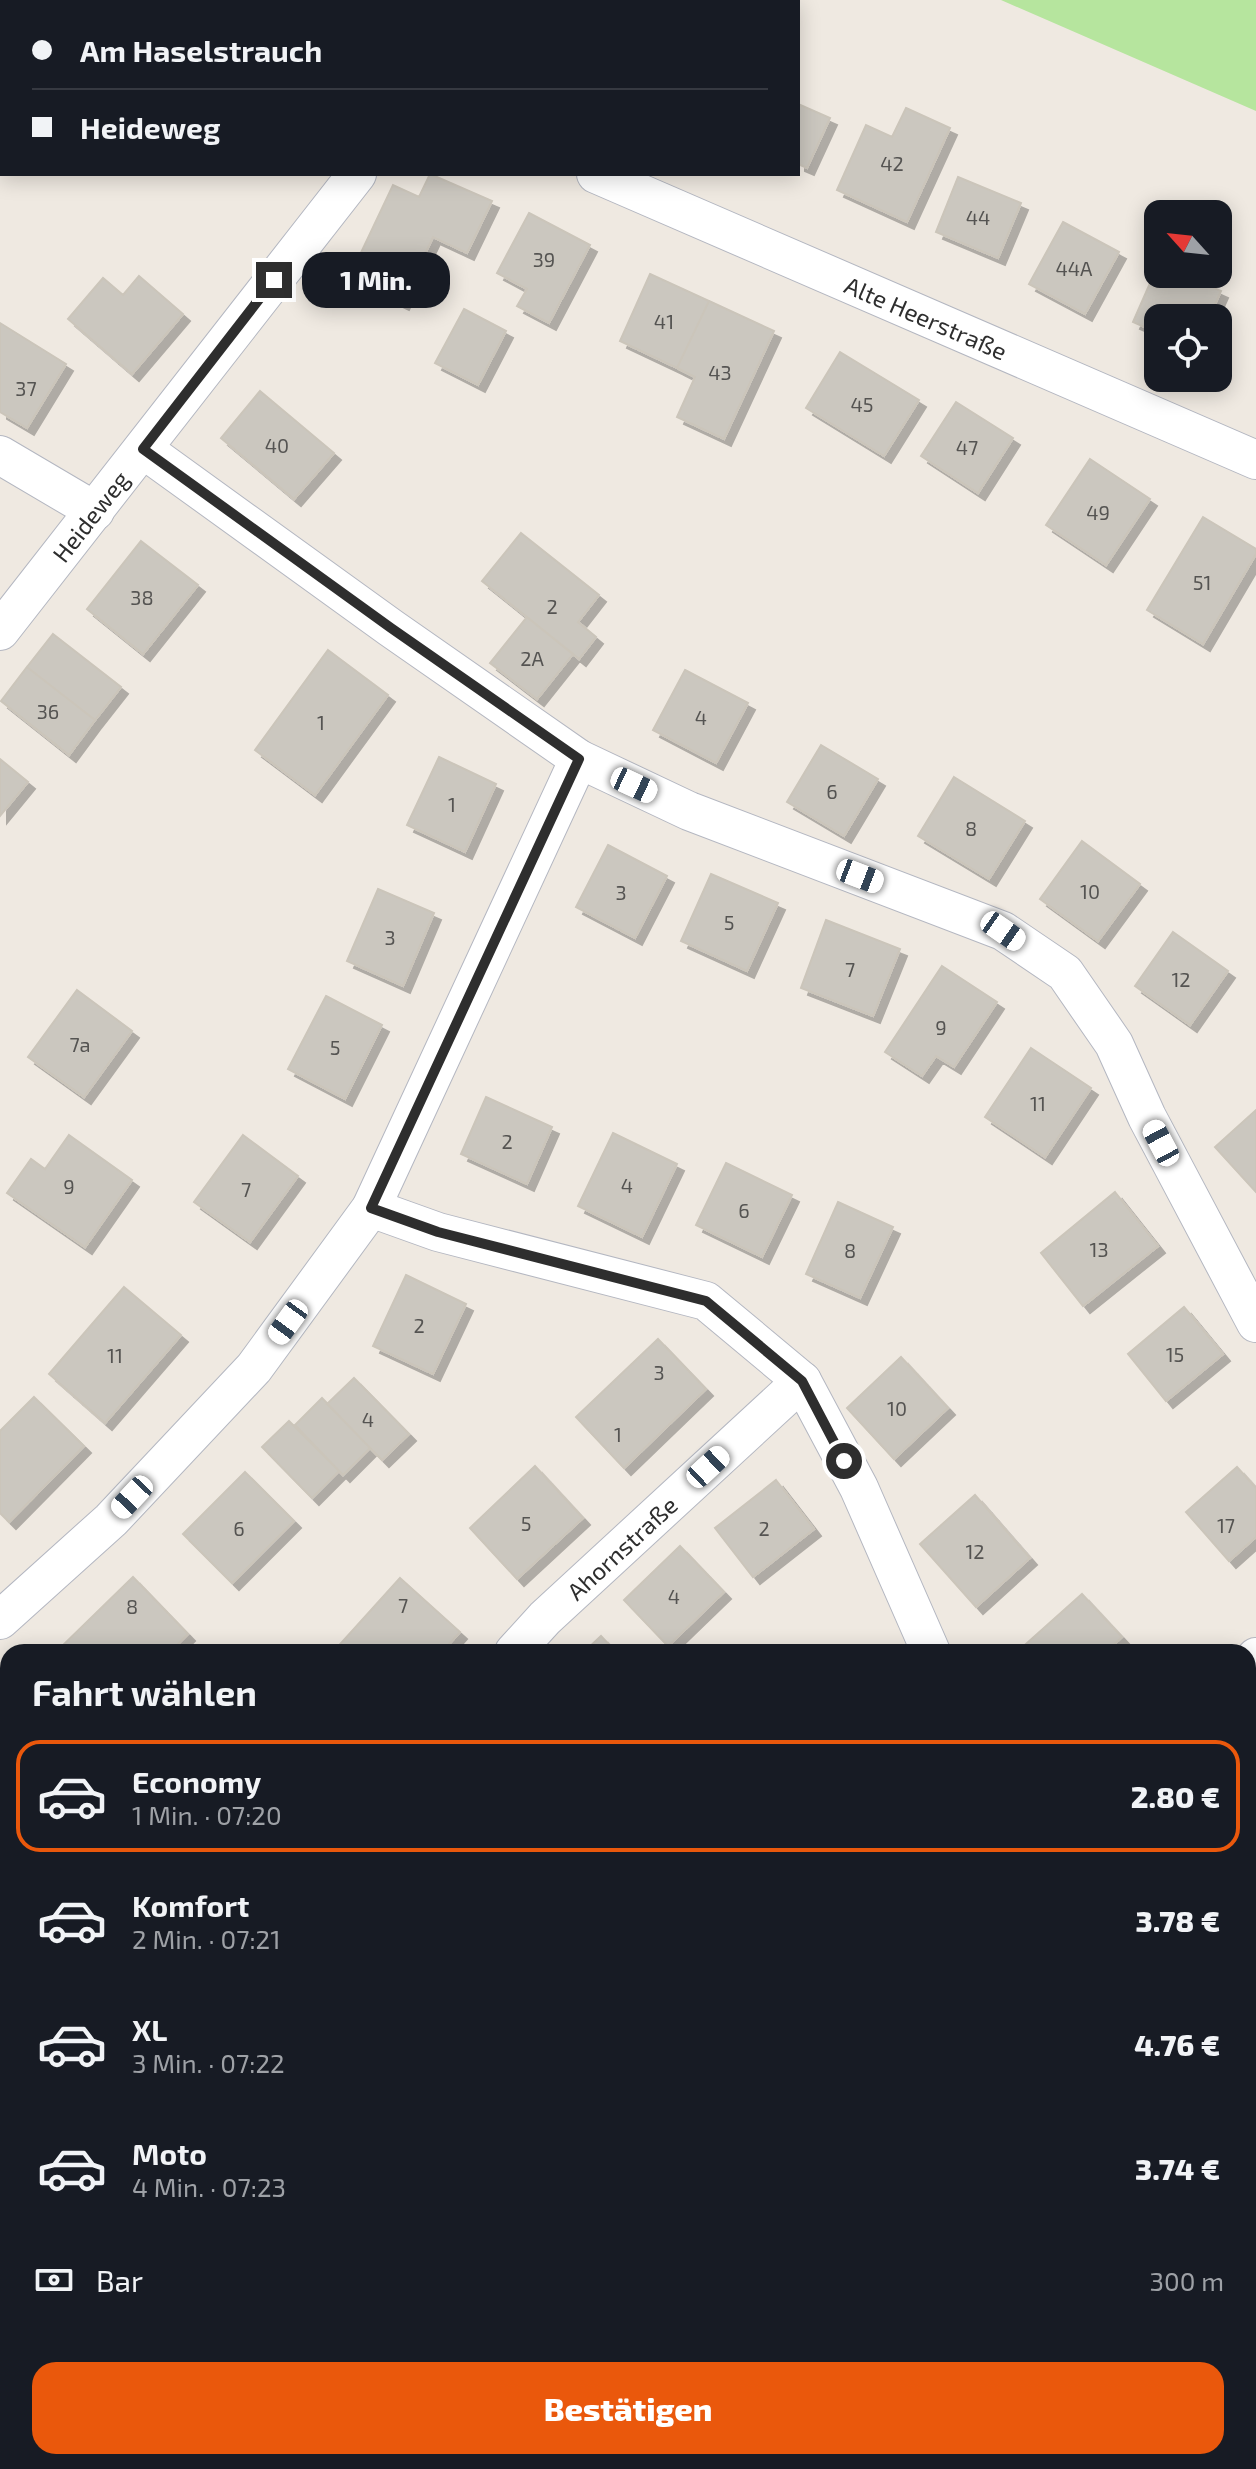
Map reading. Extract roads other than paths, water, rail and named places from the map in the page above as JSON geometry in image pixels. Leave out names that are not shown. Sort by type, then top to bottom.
[{"type":"street","name":"Heideweg","points":[[0,631],[355,176]]},
{"type":"street","name":"Alte Heerstraße","points":[[601,176],[1256,460]]},
{"type":"street","points":[[143,449],[579,759],[689,811],[1003,931],[1065,973],[1114,1044],[1147,1117],[1256,1323]]},
{"type":"street","points":[[0,455],[95,511]]},
{"type":"street","points":[[0,1620],[111,1520],[254,1368],[371,1208],[579,759]]},
{"type":"street","points":[[371,1208],[438,1232],[706,1301],[802,1381],[859,1488],[927,1644]]},
{"type":"street","name":"Ahornstraße","points":[[521,1644],[545,1618],[802,1381]]}]
